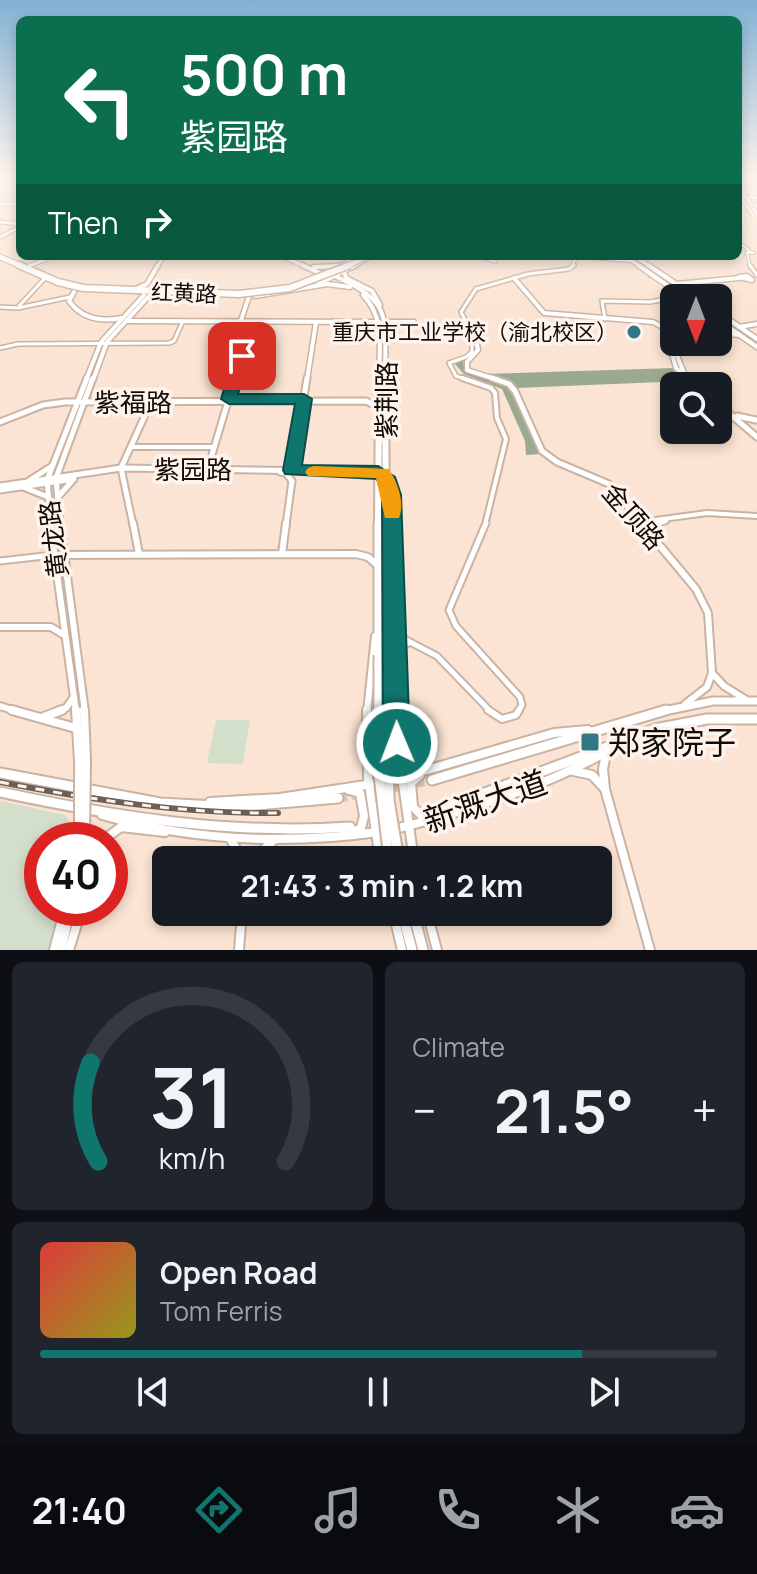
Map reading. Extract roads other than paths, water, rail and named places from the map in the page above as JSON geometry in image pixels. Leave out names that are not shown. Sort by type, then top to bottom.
[{"type":"highway","name":"红黄路","points":[[0,256],[75,283],[146,292]]},
{"type":"highway","name":"红黄路","points":[[0,256],[72,291],[83,288],[239,294],[305,285],[327,277],[356,260]]},
{"type":"main road","points":[[631,260],[648,276]]},
{"type":"main road","points":[[632,260],[666,284]]},
{"type":"main road","points":[[633,260],[676,284]]},
{"type":"main road","points":[[634,260],[665,274]]},
{"type":"main road","points":[[331,276],[380,305]]},
{"type":"main road","points":[[349,280],[374,306],[383,322]]},
{"type":"main road","points":[[252,296],[325,284],[357,289]]},
{"type":"main road","name":"紫荆路","points":[[380,305],[383,322],[387,654]]},
{"type":"main road","name":"紫荆路","points":[[383,322],[378,395],[378,623],[387,654]]},
{"type":"main road","points":[[732,322],[757,339]]},
{"type":"main road","points":[[732,333],[757,347]]},
{"type":"main road","points":[[387,654],[378,767],[387,846]]},
{"type":"main road","points":[[387,654],[388,789],[397,846]]},
{"type":"main road","name":"新溉大道","points":[[430,776],[683,706],[752,701]]},
{"type":"main road","name":"新溉大道","points":[[437,811],[568,764],[622,741],[680,723],[757,719]]},
{"type":"main road","name":"新溉大道","points":[[0,773],[110,795],[191,805],[264,806],[338,794]]},
{"type":"main road","name":"新溉大道","points":[[0,792],[101,815],[232,831],[347,831]]},
{"type":"main road","points":[[406,926],[412,950]]},
{"type":"main road","points":[[417,926],[423,950]]},
{"type":"street","points":[[696,284],[739,278],[753,281],[757,275],[750,270],[752,253]]},
{"type":"street","points":[[29,266],[44,260]]},
{"type":"street","name":"黄龙路","points":[[83,761],[53,555],[47,482],[84,402],[104,342],[146,292],[147,284],[163,260]]},
{"type":"street","points":[[146,292],[164,260]]},
{"type":"street","points":[[291,260],[331,276]]},
{"type":"street","points":[[297,260],[331,276]]},
{"type":"street","points":[[314,267],[333,268],[353,260]]},
{"type":"street","points":[[210,293],[252,296],[293,291],[331,276],[357,260]]},
{"type":"street","points":[[359,260],[344,275],[372,291],[380,305]]},
{"type":"street","points":[[490,260],[496,262]]},
{"type":"street","points":[[394,633],[427,648],[444,661],[487,712],[502,719],[516,715],[522,705],[520,697],[456,626],[449,610],[488,518],[505,435],[497,418],[495,393],[491,388],[456,376],[449,363],[471,354],[475,334],[461,312],[471,292],[514,278],[569,269],[574,265],[574,260]]},
{"type":"street","points":[[210,293],[277,288],[348,271]]},
{"type":"street","points":[[18,308],[46,277]]},
{"type":"street","points":[[514,278],[544,313],[653,322],[660,326]]},
{"type":"street","points":[[0,307],[18,308],[72,291]]},
{"type":"street","points":[[72,291],[69,301],[77,313],[120,321],[414,322]]},
{"type":"street","points":[[207,470],[242,356],[234,342],[252,296]]},
{"type":"street","points":[[605,319],[604,301],[660,301]]},
{"type":"street","points":[[0,348],[18,344],[172,342],[183,321]]},
{"type":"street","points":[[292,470],[316,322]]},
{"type":"street","points":[[739,327],[757,324]]},
{"type":"street","name":"金顶路","points":[[475,334],[478,350],[467,362],[467,370],[509,384],[540,449],[561,463],[601,477],[696,589],[708,613],[712,673]]},
{"type":"street","name":"紫福路","points":[[303,400],[366,399],[378,395]]},
{"type":"street","points":[[139,554],[121,470],[152,400]]},
{"type":"street","name":"紫福路","points":[[0,421],[43,405],[84,402],[371,401],[378,407]]},
{"type":"street","points":[[732,412],[743,423]]},
{"type":"street","points":[[732,414],[757,435]]},
{"type":"street","points":[[737,416],[757,420]]},
{"type":"street","points":[[743,423],[757,420]]},
{"type":"street","points":[[131,447],[214,447]]},
{"type":"street","points":[[24,485],[56,466],[76,477],[57,498]]},
{"type":"street","name":"黄龙路","points":[[56,466],[62,551],[87,728],[83,761]]},
{"type":"street","name":"紫园路","points":[[0,488],[121,470],[378,472]]},
{"type":"street","name":"紫园路","points":[[207,470],[280,472],[286,473],[292,481]]},
{"type":"street","points":[[282,554],[292,481],[304,472]]},
{"type":"street","points":[[378,472],[386,477],[391,495],[394,633],[387,654],[400,779],[411,846]]},
{"type":"street","points":[[24,485],[48,497]]},
{"type":"street","points":[[644,525],[708,514],[757,517]]},
{"type":"street","points":[[0,561],[53,555],[62,551],[77,555],[356,554],[368,557],[378,566]]},
{"type":"street","points":[[376,846],[369,785],[369,701],[378,623]]},
{"type":"street","points":[[0,627],[51,627],[60,630],[67,638]]},
{"type":"street","points":[[387,654],[410,642]]},
{"type":"street","points":[[683,706],[707,687],[712,673],[724,686],[752,701]]},
{"type":"street","points":[[43,718],[66,708],[75,696]]},
{"type":"street","points":[[0,706],[79,729]]},
{"type":"street","name":"新溉大道","points":[[101,815],[123,822],[230,839],[274,840],[347,831],[373,833],[447,816],[573,771],[607,753],[622,741]]},
{"type":"street","points":[[607,753],[603,761],[605,789],[650,950]]},
{"type":"street","points":[[82,822],[83,761]]},
{"type":"street","points":[[573,771],[592,775],[605,789]]},
{"type":"street","points":[[430,776],[416,777],[411,783],[413,807],[422,816],[447,816]]},
{"type":"street","name":"新溉大道","points":[[338,794],[369,785],[430,776]]},
{"type":"street","points":[[338,794],[356,791],[362,798],[361,828],[347,831]]},
{"type":"street","points":[[128,827],[187,832]]},
{"type":"street","points":[[230,839],[234,846]]},
{"type":"street","points":[[267,846],[274,840]]},
{"type":"street","points":[[54,950],[60,926]]},
{"type":"street","points":[[61,950],[67,926]]},
{"type":"street","points":[[69,950],[76,926]]},
{"type":"street","points":[[239,950],[241,926]]},
{"type":"street","points":[[396,926],[402,950]]},
{"type":"street","points":[[431,926],[437,950]]},
{"type":"tunnel","points":[[648,276],[662,278],[665,274]]},
{"type":"tunnel","points":[[388,789],[432,780]]},
{"type":"tunnel","points":[[338,798],[373,792]]},
{"type":"tunnel","points":[[389,820],[437,811]]},
{"type":"railway","points":[[0,782],[138,805],[278,813]]},
{"type":"place","name":"重庆市工业学校（渝北校区）","points":[[634,332]]},
{"type":"place","name":"郑家院子","points":[[590,742]]}]
